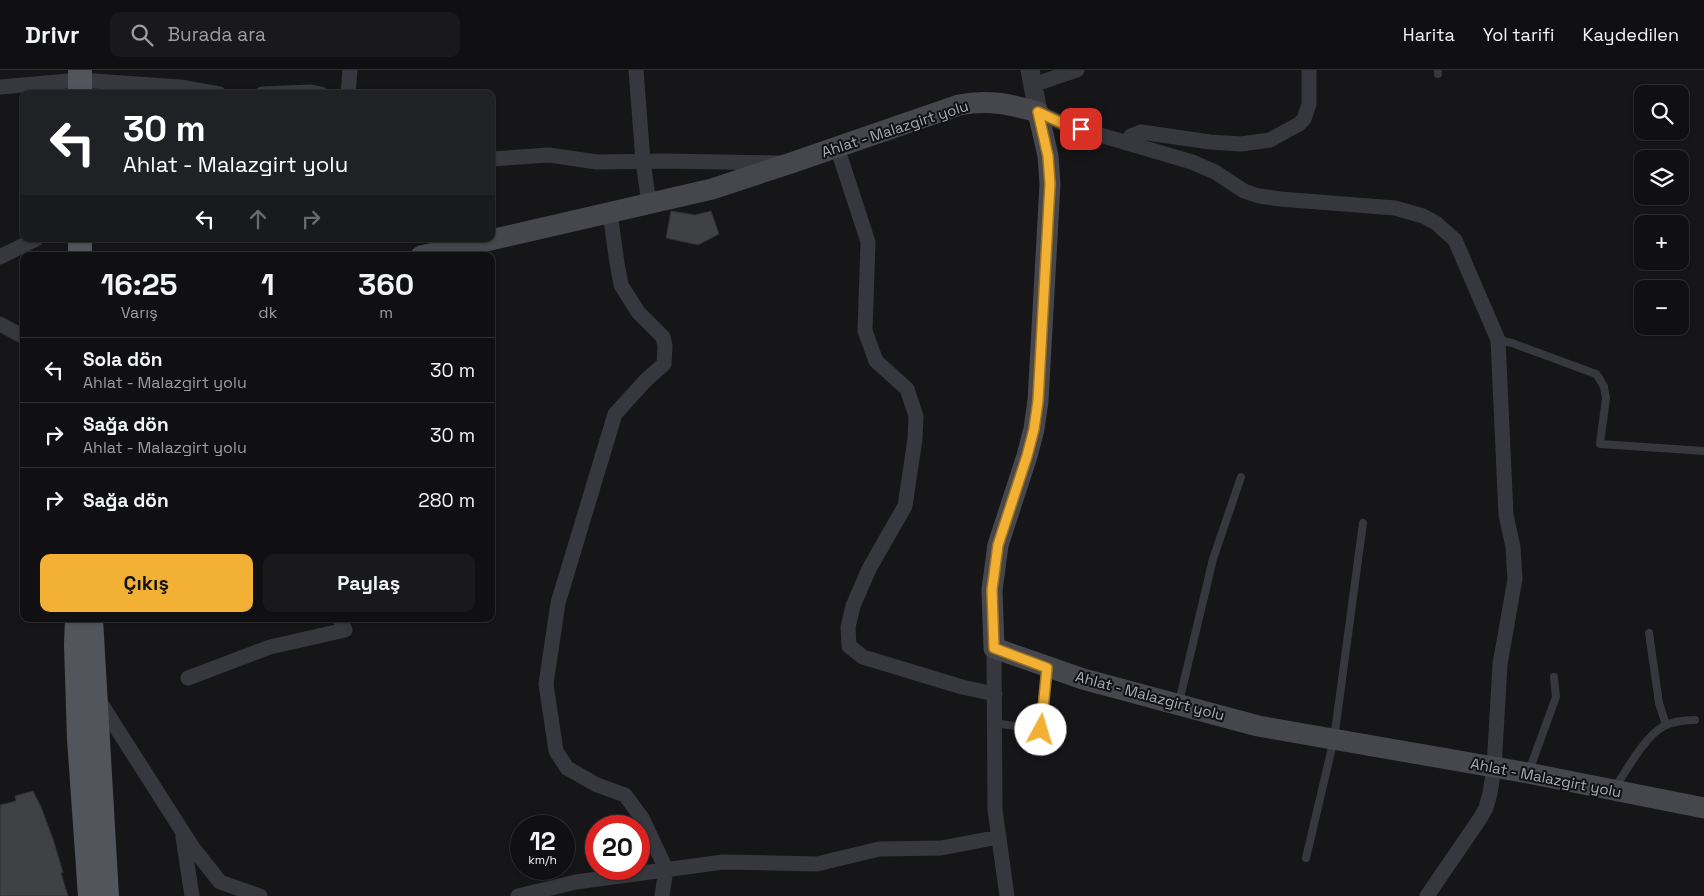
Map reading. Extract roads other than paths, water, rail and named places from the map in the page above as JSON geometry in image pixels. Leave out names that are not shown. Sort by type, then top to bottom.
[{"type":"main road","name":"Ahlat - Malazgirt yolu","points":[[495,239],[712,188],[959,105],[974,102],[994,102],[1038,112]]},
{"type":"main road","points":[[994,648],[992,590],[998,545],[1027,456],[1034,429],[1038,401],[1050,184],[1048,156],[1038,112]]},
{"type":"main road","name":"Ahlat - Malazgirt yolu","points":[[439,252],[483,242]]},
{"type":"main road","points":[[77,622],[76,645],[86,689],[107,896]]},
{"type":"main road","points":[[90,896],[86,689],[91,622]]},
{"type":"main road","name":"Ahlat - Malazgirt yolu","points":[[994,648],[1047,668],[1258,726],[1528,773],[1704,808]]},
{"type":"street","points":[[348,90],[350,70]]},
{"type":"street","points":[[636,70],[643,161],[649,204]]},
{"type":"street","points":[[1077,70],[1032,78],[1038,112],[1066,125],[1192,162],[1259,196],[1395,208],[1422,216],[1436,223],[1455,240],[1498,340],[1506,515],[1515,564],[1515,579],[1500,664],[1494,768],[1486,808],[1427,896]]},
{"type":"street","points":[[1126,143],[1131,136],[1141,132],[1218,143],[1241,144],[1270,140],[1299,124],[1304,119],[1310,104],[1309,70]]},
{"type":"street","points":[[0,86],[80,81],[180,87],[197,90]]},
{"type":"street","points":[[837,147],[868,242],[865,331],[876,361],[907,389],[916,416],[915,439],[905,506],[869,569],[852,606],[848,627],[849,646],[863,657],[962,687],[995,694]]},
{"type":"street","points":[[495,159],[549,155],[597,162],[791,163]]},
{"type":"street","points":[[610,213],[616,263],[621,285],[638,312],[662,337],[665,346],[664,364],[646,380],[615,414],[558,603],[546,684],[556,751],[567,768],[597,785],[625,795],[642,818],[666,869],[662,896]]},
{"type":"street","points":[[0,256],[30,242]]},
{"type":"street","points":[[0,324],[20,335]]},
{"type":"street","points":[[188,678],[270,647],[345,630],[341,622]]},
{"type":"street","points":[[994,648],[995,810],[1007,896]]},
{"type":"street","points":[[86,689],[182,831],[220,882],[260,896]]},
{"type":"street","points":[[182,831],[192,896]]},
{"type":"street","points":[[518,896],[576,882],[723,862],[817,864],[879,849],[941,848],[999,838]]},
{"type":"lane","points":[[1498,340],[1596,374],[1604,387],[1606,398],[1600,444],[1704,451]]},
{"type":"lane","points":[[1178,704],[1212,559],[1242,477]]},
{"type":"lane","points":[[1306,858],[1334,739],[1363,523]]},
{"type":"lane","points":[[1649,632],[1658,703],[1666,725]]},
{"type":"lane","points":[[995,723],[1041,730],[1047,668]]},
{"type":"lane","points":[[1528,773],[1556,697],[1554,677]]},
{"type":"lane","points":[[1613,790],[1648,739],[1666,725],[1678,720],[1695,720]]}]
